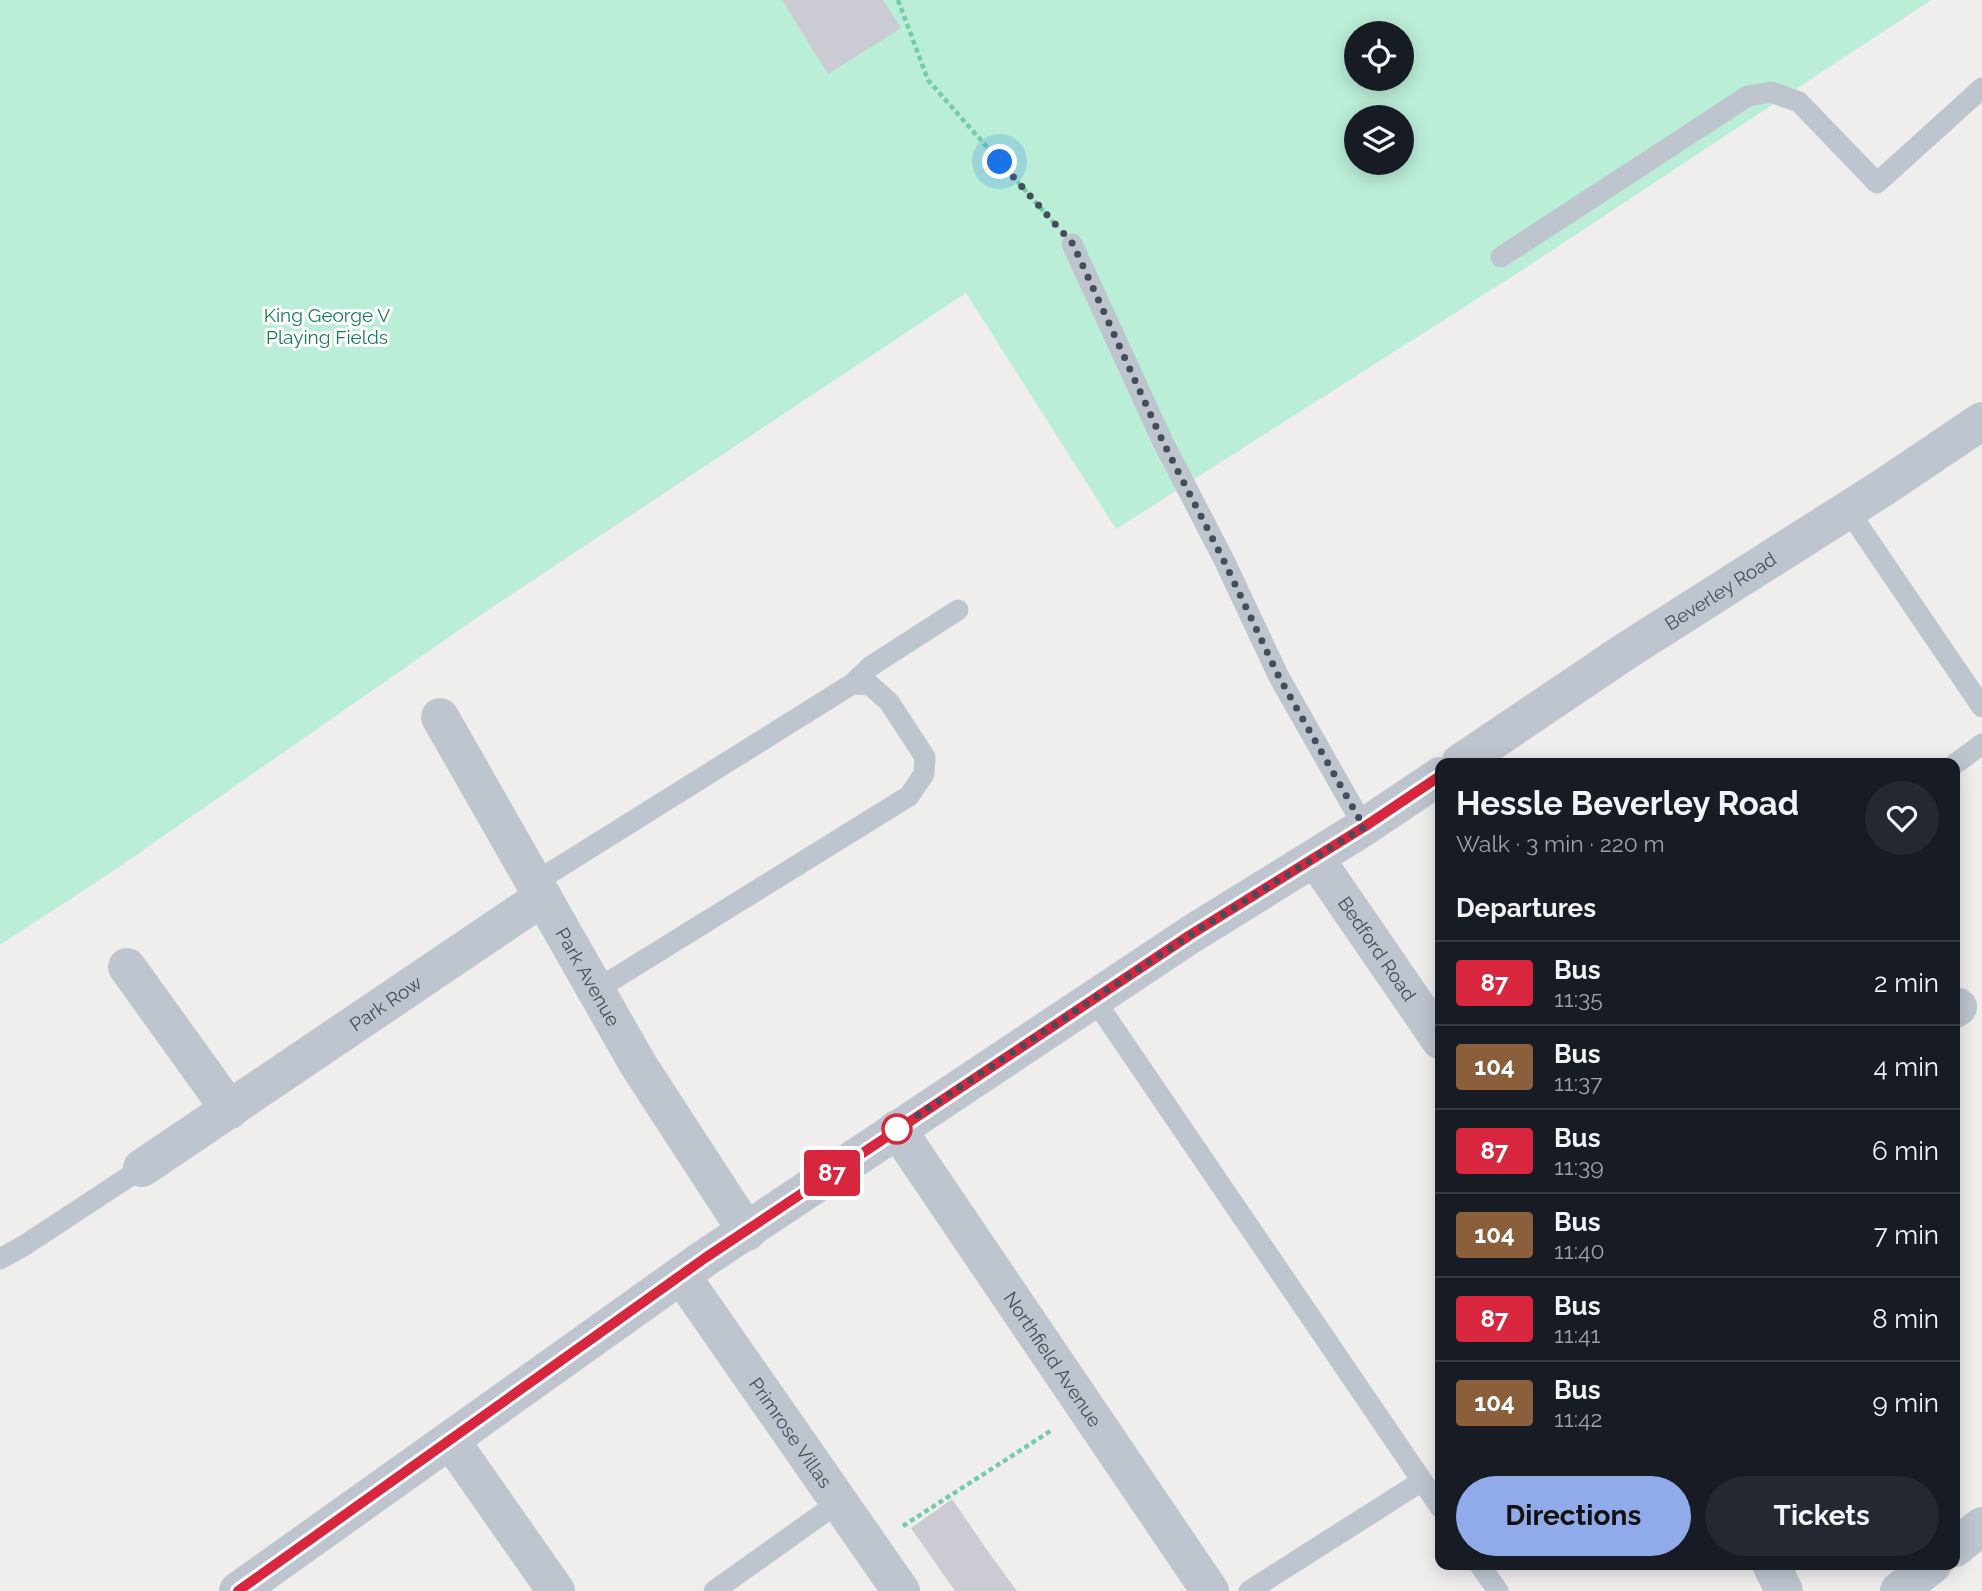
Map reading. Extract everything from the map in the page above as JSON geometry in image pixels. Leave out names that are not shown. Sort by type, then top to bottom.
[{"type":"street","name":"Beverley Road","points":[[1467,758],[1626,651],[1982,421]]},
{"type":"street","name":"Park Avenue","points":[[440,717],[639,1066],[747,1232]]},
{"type":"street","points":[[238,1591],[681,1275],[1190,935],[1364,827],[1435,779]]},
{"type":"street","name":"Bedford Road","points":[[1315,858],[1435,1033]]},
{"type":"street","name":"Park Row","points":[[142,1168],[230,1110],[539,890]]},
{"type":"street","points":[[127,967],[230,1110]]},
{"type":"street","name":"Northfield Avenue","points":[[897,1129],[1210,1591]]},
{"type":"street","name":"Primrose Villas","points":[[681,1275],[901,1591]]},
{"type":"street","points":[[451,1441],[556,1591]]},
{"type":"street","points":[[1960,1544],[1982,1527]]},
{"type":"street","points":[[1774,1570],[1784,1591]]},
{"type":"street","points":[[1899,1591],[1925,1570]]},
{"type":"lane","points":[[1501,257],[1748,96],[1771,92],[1799,102],[1877,183],[1982,88]]},
{"type":"lane","points":[[1073,244],[1163,442],[1279,677],[1364,827]]},
{"type":"lane","points":[[1848,510],[1982,707]]},
{"type":"lane","points":[[539,890],[852,684],[871,666],[958,610]]},
{"type":"lane","points":[[596,990],[909,796],[923,774],[925,758],[889,702],[870,685],[852,684]]},
{"type":"lane","points":[[1960,760],[1982,744]]},
{"type":"lane","points":[[1094,999],[1435,1500]]},
{"type":"lane","points":[[0,1259],[142,1168]]},
{"type":"lane","points":[[1249,1591],[1422,1481]]},
{"type":"lane","points":[[714,1591],[839,1502]]},
{"type":"lane","points":[[1483,1570],[1497,1591]]},
{"type":"path","points":[[898,0],[928,80],[1073,244]]},
{"type":"path","points":[[870,1547],[1085,1408]]},
{"type":"green space","name":"King George V Playing Fields","points":[[0,0],[1931,0],[1513,276],[1116,529],[966,293],[485,612],[119,867],[0,945]]},
{"type":"building","points":[[782,0],[883,0],[901,28],[828,74]]},
{"type":"building","points":[[952,1499],[1017,1591],[955,1591],[911,1528]]},
{"type":"bus line","name":"87","points":[[238,1591],[705,1258],[1190,935],[1364,827],[1435,779]]},
{"type":"route","points":[[897,1129],[1190,935],[1364,827],[1279,677],[1163,442],[1073,244],[1000,162]]}]
